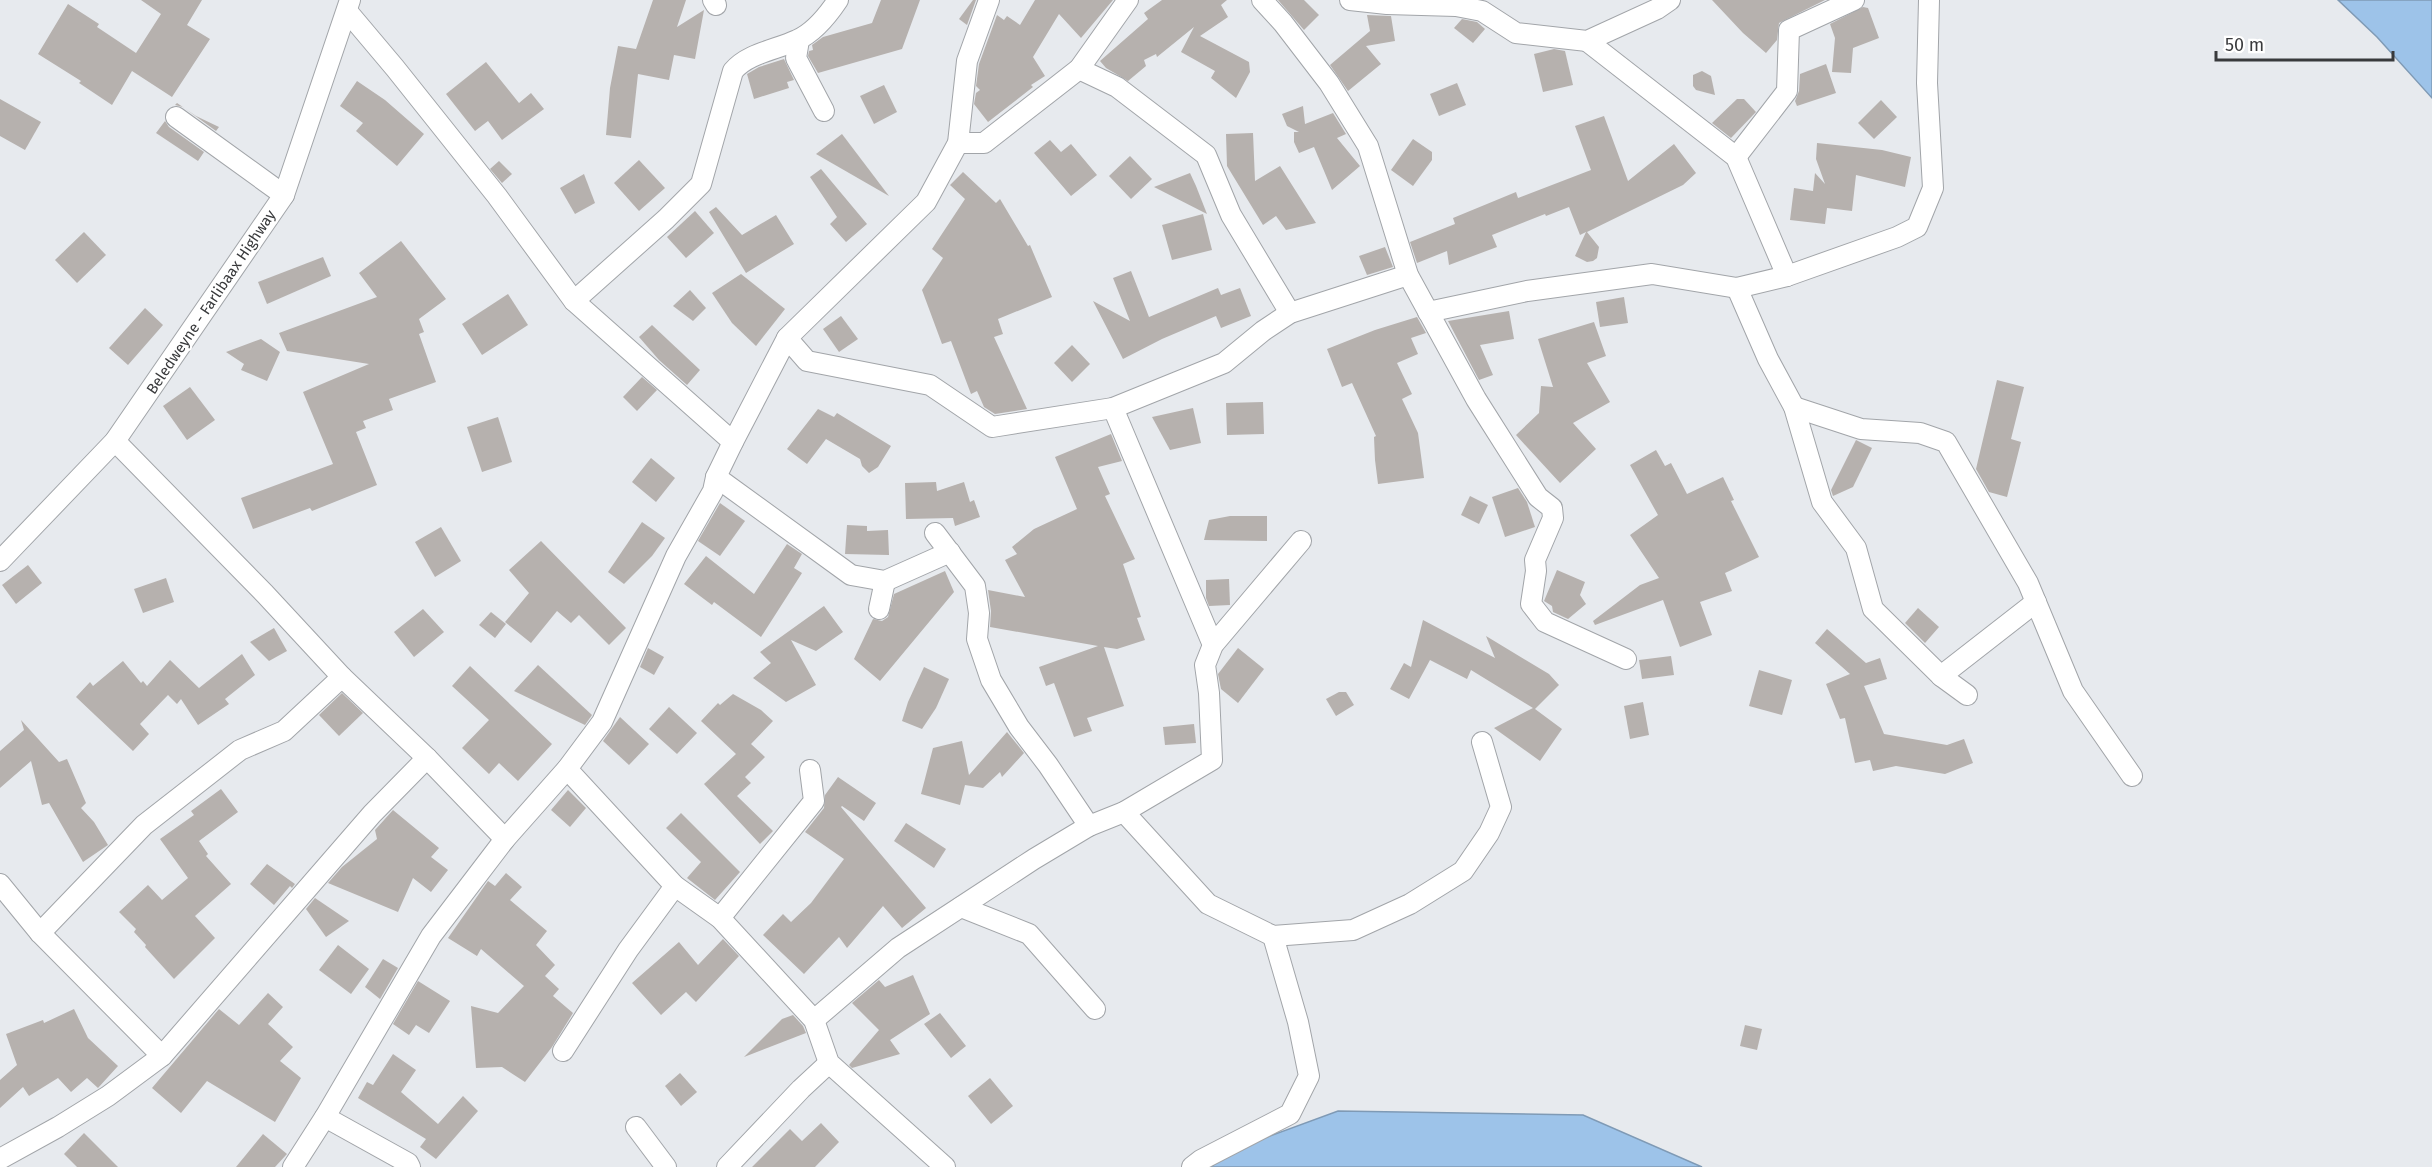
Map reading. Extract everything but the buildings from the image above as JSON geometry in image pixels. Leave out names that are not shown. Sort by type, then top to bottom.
[{"type":"street","points":[[574,301],[666,219],[701,184],[733,71],[741,62],[799,40],[812,30],[838,0]]},
{"type":"street","points":[[293,1167],[326,1117],[431,936],[505,839],[567,769],[602,722],[676,556],[713,491],[716,477],[787,338],[926,202],[958,143],[967,61],[989,0]]},
{"type":"street","points":[[958,143],[984,143],[1079,69],[1128,0]]},
{"type":"street","points":[[1262,0],[1283,22],[1329,83],[1368,146],[1408,275],[1476,399],[1538,496],[1552,508],[1553,518],[1535,560],[1536,571],[1531,604],[1545,622],[1626,659]]},
{"type":"street","points":[[1350,0],[1388,4],[1456,6],[1482,11],[1516,33],[1587,41],[1657,9],[1671,0]]},
{"type":"street","points":[[1736,157],[1787,92],[1790,30],[1854,0]]},
{"type":"street","points":[[1428,312],[1527,291],[1652,274],[1737,288],[1787,276],[1897,237],[1917,227],[1933,188],[1927,83],[1929,0]]},
{"type":"street","points":[[348,5],[497,196],[574,301],[733,442]]},
{"type":"street","name":"Beledweyne - Farlibaax Highway","points":[[0,561],[116,441],[284,195],[348,5]]},
{"type":"street","points":[[799,40],[796,58],[824,111]]},
{"type":"street","points":[[1587,41],[1736,157],[1787,276]]},
{"type":"street","points":[[1079,69],[1117,87],[1206,155],[1231,215],[1290,313]]},
{"type":"street","points":[[714,140],[715,99]]},
{"type":"street","points":[[176,117],[284,195]]},
{"type":"street","points":[[787,338],[807,361],[930,385],[992,427],[1113,408],[1224,363],[1290,313],[1408,275]]},
{"type":"street","points":[[1737,288],[1768,359],[1794,408],[1822,501],[1856,548],[1873,609],[1941,676],[1967,695]]},
{"type":"street","points":[[1113,408],[1214,645]]},
{"type":"street","points":[[1794,408],[1862,429],[1920,433],[1946,442],[2028,583],[2073,691],[2132,776]]},
{"type":"street","points":[[116,441],[342,677],[427,758],[505,839]]},
{"type":"street","points":[[716,477],[851,575],[885,582],[950,552]]},
{"type":"street","points":[[935,533],[975,586],[978,613],[976,639],[992,680],[1018,727],[1048,765],[1089,826]]},
{"type":"street","points":[[814,1020],[898,948],[1089,826],[1124,812],[1212,760],[1209,693],[1205,665],[1214,645],[1301,541]]},
{"type":"street","points":[[879,609],[885,582]]},
{"type":"street","points":[[1941,676],[2036,602]]},
{"type":"street","points":[[40,933],[144,825],[240,750],[284,731],[342,677]]},
{"type":"street","points":[[1124,812],[1208,904],[1274,936],[1353,930],[1410,904],[1463,872],[1489,833],[1500,807],[1482,742]]},
{"type":"street","points":[[0,1159],[108,1096],[162,1056],[372,814],[427,758]]},
{"type":"street","points":[[567,769],[675,886],[720,918],[814,1020],[829,1063],[945,1167]]},
{"type":"street","points":[[720,918],[814,801],[810,770]]},
{"type":"street","points":[[0,884],[40,933],[162,1056]]},
{"type":"street","points":[[563,1051],[628,950],[675,886]]},
{"type":"street","points":[[961,907],[1029,934],[1095,1009]]},
{"type":"street","points":[[1192,1167],[1201,1160],[1290,1114],[1309,1076],[1298,1022],[1274,936]]},
{"type":"street","points":[[726,1167],[829,1063]]},
{"type":"street","points":[[326,1117],[408,1163],[410,1167]]},
{"type":"street","points":[[636,1126],[666,1167]]},
{"type":"water","points":[[2338,0],[2432,0],[2432,98],[2377,37]]},
{"type":"water","points":[[1338,1111],[1583,1115],[1702,1167],[1210,1167],[1240,1147]]}]
